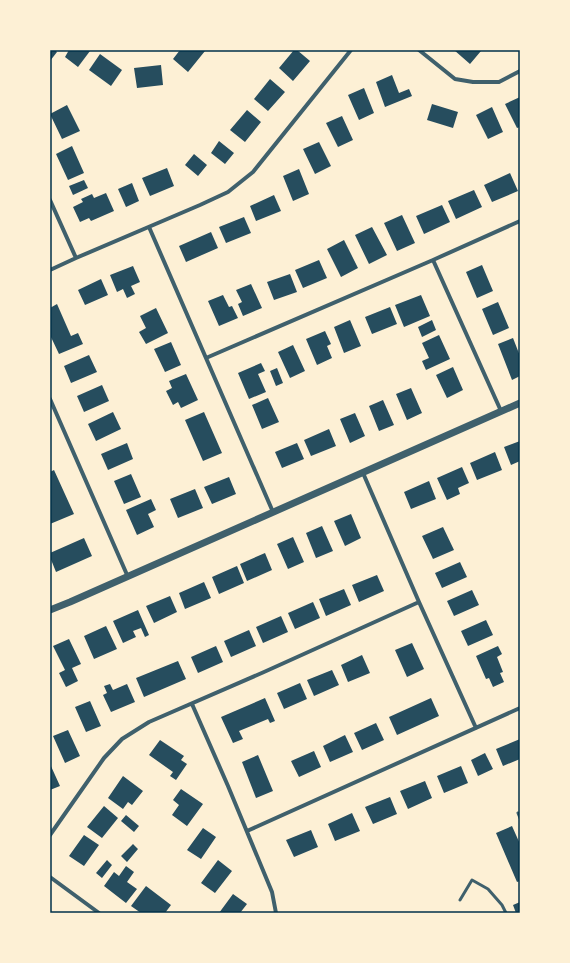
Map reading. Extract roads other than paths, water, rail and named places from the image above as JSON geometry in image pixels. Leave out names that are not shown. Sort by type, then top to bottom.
[{"type":"street","points":[[50,270],[228,192],[253,172],[351,50]]},
{"type":"street","points":[[419,50],[455,78],[461,80],[473,82],[499,82],[520,71]]},
{"type":"street","points":[[50,200],[76,258]]},
{"type":"street","points":[[206,358],[520,221]]},
{"type":"street","points":[[148,227],[273,512]]},
{"type":"street","points":[[433,260],[501,412]]},
{"type":"street","points":[[50,399],[128,577]]},
{"type":"street","points":[[50,610],[128,577],[520,403]]},
{"type":"street","points":[[363,473],[476,728]]},
{"type":"street","points":[[50,835],[104,758],[122,739],[148,722],[192,704],[419,602]]},
{"type":"street","points":[[192,704],[272,892],[276,913]]},
{"type":"street","points":[[247,831],[520,708]]},
{"type":"street","points":[[50,877],[99,913]]},
{"type":"lane","points":[[518,813],[520,818]]},
{"type":"lane","points":[[460,900],[472,880],[488,888],[502,905],[506,913]]}]
